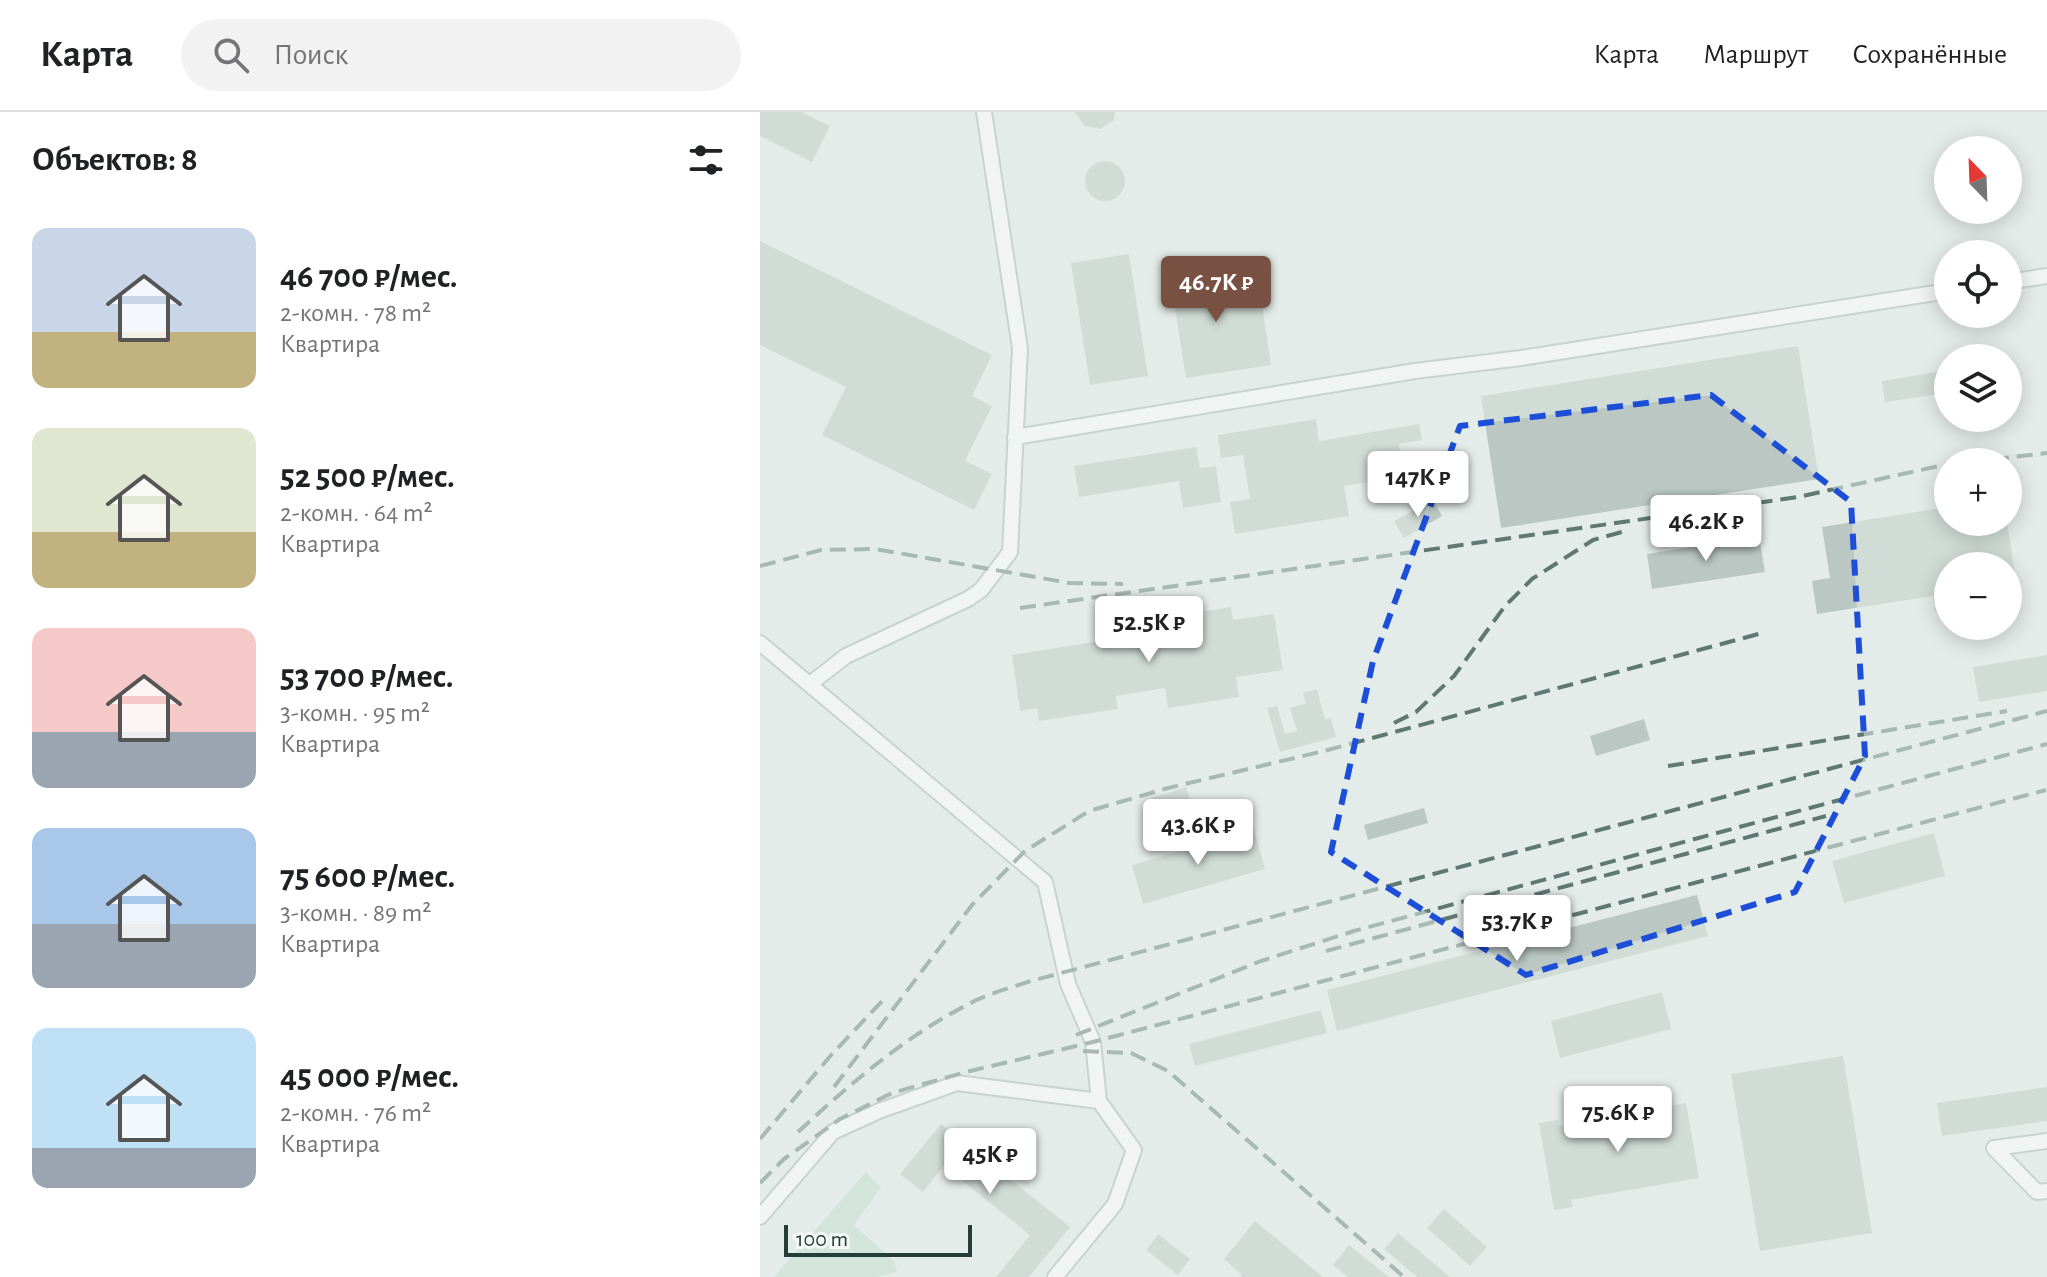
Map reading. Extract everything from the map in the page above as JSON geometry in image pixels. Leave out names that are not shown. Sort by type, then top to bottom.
[{"type":"street","points":[[810,684],[846,656],[968,599],[981,590],[1010,552],[1020,348],[984,112]]},
{"type":"street","points":[[2022,280],[2047,276]]},
{"type":"street","points":[[1015,437],[1415,371],[1521,358],[1934,293]]},
{"type":"street","points":[[760,643],[1045,882],[1068,984],[1093,1042],[1099,1101],[1134,1150],[1115,1204],[1055,1277]]},
{"type":"street","points":[[760,1217],[833,1132],[879,1111],[957,1083],[1099,1101]]},
{"type":"street","points":[[2047,1141],[1994,1148],[2037,1192],[2047,1191]]},
{"type":"highlighted area","points":[[1711,395],[1851,502],[1865,756],[1795,892],[1526,975],[1331,852],[1373,661],[1460,426]]},
{"type":"green space","points":[[866,1172],[881,1187],[854,1225],[894,1261],[897,1272],[877,1277],[774,1277]]},
{"type":"building","points":[[760,112],[801,112],[830,126],[812,162],[760,136]]},
{"type":"building","points":[[1075,112],[1115,112],[1114,120],[1100,129],[1084,126]]},
{"type":"building","points":[[1105,161],[1119,167],[1125,181],[1119,195],[1105,201],[1091,195],[1085,181],[1091,167]]},
{"type":"building","points":[[760,241],[992,355],[972,396],[992,406],[965,461],[992,474],[974,510],[822,435],[846,387],[760,345]]},
{"type":"building","points":[[1129,254],[1148,376],[1090,385],[1071,263]]},
{"type":"building","points":[[1210,258],[1217,304],[1261,297],[1271,365],[1186,378],[1168,264]]},
{"type":"building","points":[[1798,346],[1819,479],[1501,528],[1481,396]]},
{"type":"building","points":[[1934,372],[1934,395],[1885,402],[1882,381]]},
{"type":"building","points":[[1316,419],[1319,441],[1419,424],[1422,440],[1399,444],[1404,476],[1344,486],[1349,516],[1235,534],[1230,502],[1250,499],[1243,455],[1221,458],[1218,435]]},
{"type":"building","points":[[1196,447],[1200,468],[1216,466],[1221,502],[1183,508],[1179,481],[1079,497],[1074,466]]},
{"type":"building","points":[[1433,500],[1442,516],[1404,538],[1394,521]]},
{"type":"building","points":[[1934,509],[1934,536],[2009,536],[2012,552],[1934,552],[1934,604],[1933,596],[1817,614],[1812,581],[1830,578],[1822,527]]},
{"type":"building","points":[[1759,536],[1765,572],[1652,589],[1647,554]]},
{"type":"building","points":[[1231,607],[1233,620],[1274,614],[1283,670],[1236,677],[1239,697],[1168,708],[1165,688],[1116,696],[1118,709],[1039,721],[1037,708],[1020,711],[1012,655],[1100,641],[1098,628]]},
{"type":"building","points":[[2047,655],[2047,691],[1979,702],[1973,667]]},
{"type":"building","points":[[1317,689],[1325,720],[1331,718],[1336,737],[1280,752],[1267,708],[1277,706],[1285,734],[1297,731],[1290,708],[1306,703],[1303,693]]},
{"type":"building","points":[[1644,719],[1650,740],[1596,756],[1590,736]]},
{"type":"building","points":[[1186,787],[1192,806],[1157,817],[1152,798]]},
{"type":"building","points":[[1424,808],[1428,823],[1368,840],[1364,825]]},
{"type":"building","points":[[1254,830],[1265,869],[1143,904],[1132,865]]},
{"type":"building","points":[[1934,833],[1945,876],[1844,903],[1832,861]]},
{"type":"building","points":[[1697,895],[1708,936],[1337,1031],[1327,990]]},
{"type":"building","points":[[1662,992],[1671,1029],[1560,1058],[1551,1021]]},
{"type":"building","points":[[1321,1010],[1327,1033],[1195,1066],[1189,1044]]},
{"type":"building","points":[[1843,1056],[1872,1233],[1760,1251],[1731,1074]]},
{"type":"building","points":[[2047,1087],[2047,1121],[1942,1136],[1937,1103]]},
{"type":"building","points":[[1686,1103],[1699,1178],[1571,1200],[1573,1207],[1554,1210],[1539,1123],[1558,1120],[1559,1126]]},
{"type":"building","points":[[941,1124],[1070,1227],[1029,1277],[996,1277],[1030,1235],[944,1166],[923,1192],[900,1174]]},
{"type":"building","points":[[1444,1209],[1487,1247],[1470,1266],[1427,1228]]},
{"type":"building","points":[[1255,1221],[1323,1277],[1240,1277],[1242,1275],[1224,1259]]},
{"type":"building","points":[[1398,1233],[1450,1277],[1417,1277],[1384,1249]]},
{"type":"building","points":[[1158,1234],[1190,1259],[1178,1275],[1146,1250]]},
{"type":"building","points":[[1349,1245],[1389,1277],[1348,1277],[1333,1265]]},
{"type":"railway","points":[[2022,456],[2047,453]]},
{"type":"railway","points":[[1020,608],[1798,497],[1934,467]]},
{"type":"railway","points":[[1394,723],[1416,712],[1454,676],[1505,606],[1532,579],[1593,540],[1629,530]]},
{"type":"railway","points":[[760,566],[821,550],[875,549],[1070,583],[1123,584]]},
{"type":"railway","points":[[834,1087],[972,905],[1025,851],[1089,811],[1766,632]]},
{"type":"railway","points":[[1668,766],[2007,711]]},
{"type":"railway","points":[[798,1132],[857,1079],[899,1047],[943,1018],[998,992],[2047,711]]},
{"type":"railway","points":[[1076,1035],[1261,961],[1354,931],[2047,744]]},
{"type":"railway","points":[[760,1183],[784,1159],[840,1119],[892,1093],[2046,790]]},
{"type":"railway","points":[[1326,951],[1826,816]]},
{"type":"railway","points":[[760,1139],[832,1054],[887,996]]},
{"type":"railway","points":[[1083,1051],[1131,1053],[1168,1071],[1404,1277]]}]
